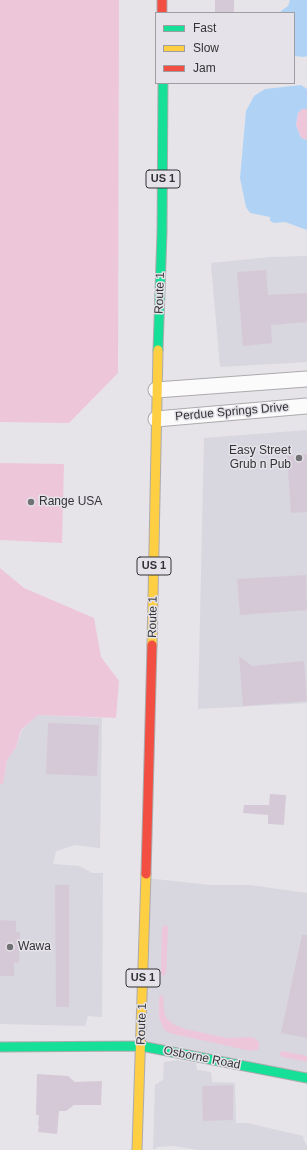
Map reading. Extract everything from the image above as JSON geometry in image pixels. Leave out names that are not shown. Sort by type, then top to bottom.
[{"type":"main road","points":[[162,0],[162,12]]},
{"type":"main road","name":"Route 1","points":[[137,1150],[153,608],[156,390],[162,224],[163,84]]},
{"type":"main road","name":"Osborne Road","points":[[0,1047],[141,1046],[307,1078]]},
{"type":"street","points":[[156,390],[307,379]]},
{"type":"street","name":"Perdue Springs Drive","points":[[156,419],[307,406]]},
{"type":"shaded area","points":[[0,0],[119,0],[118,373],[69,423],[0,422]]},
{"type":"shaded area","points":[[302,109],[307,109],[307,140],[301,138],[296,125],[298,113]]},
{"type":"shaded area","points":[[307,256],[307,362],[220,367],[211,263],[271,257]]},
{"type":"shaded area","points":[[307,430],[307,703],[198,709],[204,438]]},
{"type":"shaded area","name":"Range USA","points":[[0,463],[64,464],[62,543],[0,540]]},
{"type":"shaded area","points":[[0,568],[24,588],[94,618],[101,657],[119,681],[116,718],[38,715],[21,730],[16,747],[7,760],[3,784],[0,784]]},
{"type":"shaded area","points":[[37,715],[102,718],[100,848],[75,845],[56,851],[53,864],[80,866],[92,873],[103,873],[102,1017],[88,1016],[85,1026],[0,1024],[0,784],[3,784],[7,760],[16,747],[22,730]]},
{"type":"shaded area","points":[[146,878],[210,885],[250,885],[307,893],[307,1077],[141,1046]]},
{"type":"shaded area","points":[[164,925],[168,927],[166,973],[163,976],[161,974],[162,929]]},
{"type":"shaded area","points":[[163,995],[166,1018],[173,1024],[185,1029],[226,1038],[251,1037],[256,1039],[259,1043],[259,1049],[251,1051],[167,1032],[163,1028],[159,1017],[159,998]]},
{"type":"shaded area","points":[[282,1051],[307,1056],[307,1062],[283,1057],[279,1054]]},
{"type":"shaded area","points":[[178,1060],[196,1063],[197,1070],[211,1072],[212,1082],[235,1083],[236,1123],[247,1123],[303,1136],[307,1145],[307,1150],[198,1150],[173,1146],[158,1147],[153,1150],[155,1085],[163,1080],[164,1062]]},
{"type":"water","points":[[290,0],[307,0],[307,56],[295,56],[295,12],[281,12],[288,6]]},
{"type":"water","points":[[301,85],[307,89],[307,109],[302,109],[298,113],[296,125],[301,138],[307,140],[307,230],[285,222],[274,223],[270,221],[270,217],[250,213],[246,207],[240,178],[246,111],[254,96],[265,89]]},
{"type":"building","points":[[215,0],[234,0],[234,12],[215,12]]},
{"type":"building","points":[[266,270],[268,295],[307,293],[307,322],[271,325],[272,343],[243,346],[237,272]]},
{"type":"building","points":[[307,454],[307,512],[291,513],[287,456]]},
{"type":"building","points":[[306,575],[307,610],[240,615],[237,579]]},
{"type":"building","points":[[239,656],[252,666],[304,661],[307,701],[243,706]]},
{"type":"building","points":[[48,723],[99,725],[97,776],[46,774]]},
{"type":"building","points":[[270,794],[286,795],[284,825],[268,824],[268,815],[243,813],[244,805],[269,805]]},
{"type":"building","name":"Wawa","points":[[55,885],[69,885],[69,1007],[56,1007]]},
{"type":"building","name":"Wawa","points":[[0,920],[16,921],[16,932],[20,932],[19,963],[14,962],[14,976],[0,976]]},
{"type":"building","points":[[302,935],[307,935],[307,1038],[281,1033]]},
{"type":"building","points":[[37,1074],[68,1076],[75,1082],[102,1081],[101,1105],[74,1105],[66,1111],[59,1111],[57,1134],[38,1132],[39,1115],[36,1115]]},
{"type":"building","points":[[233,1085],[233,1120],[203,1121],[202,1086]]},
{"type":"traffic: fast","points":[[158,350],[162,232],[163,84]]},
{"type":"traffic: fast","points":[[0,1047],[141,1046],[307,1078]]},
{"type":"traffic: slow","points":[[152,645],[158,350]]},
{"type":"traffic: slow","points":[[137,1150],[146,874]]},
{"type":"traffic: jam","points":[[162,0],[162,12]]},
{"type":"traffic: jam","points":[[146,874],[152,645]]},
{"type":"place","name":"Easy Street Grub n Pub","points":[[299,458]]},
{"type":"place","name":"Range USA","points":[[31,502]]},
{"type":"place","name":"Wawa","points":[[10,947]]}]
